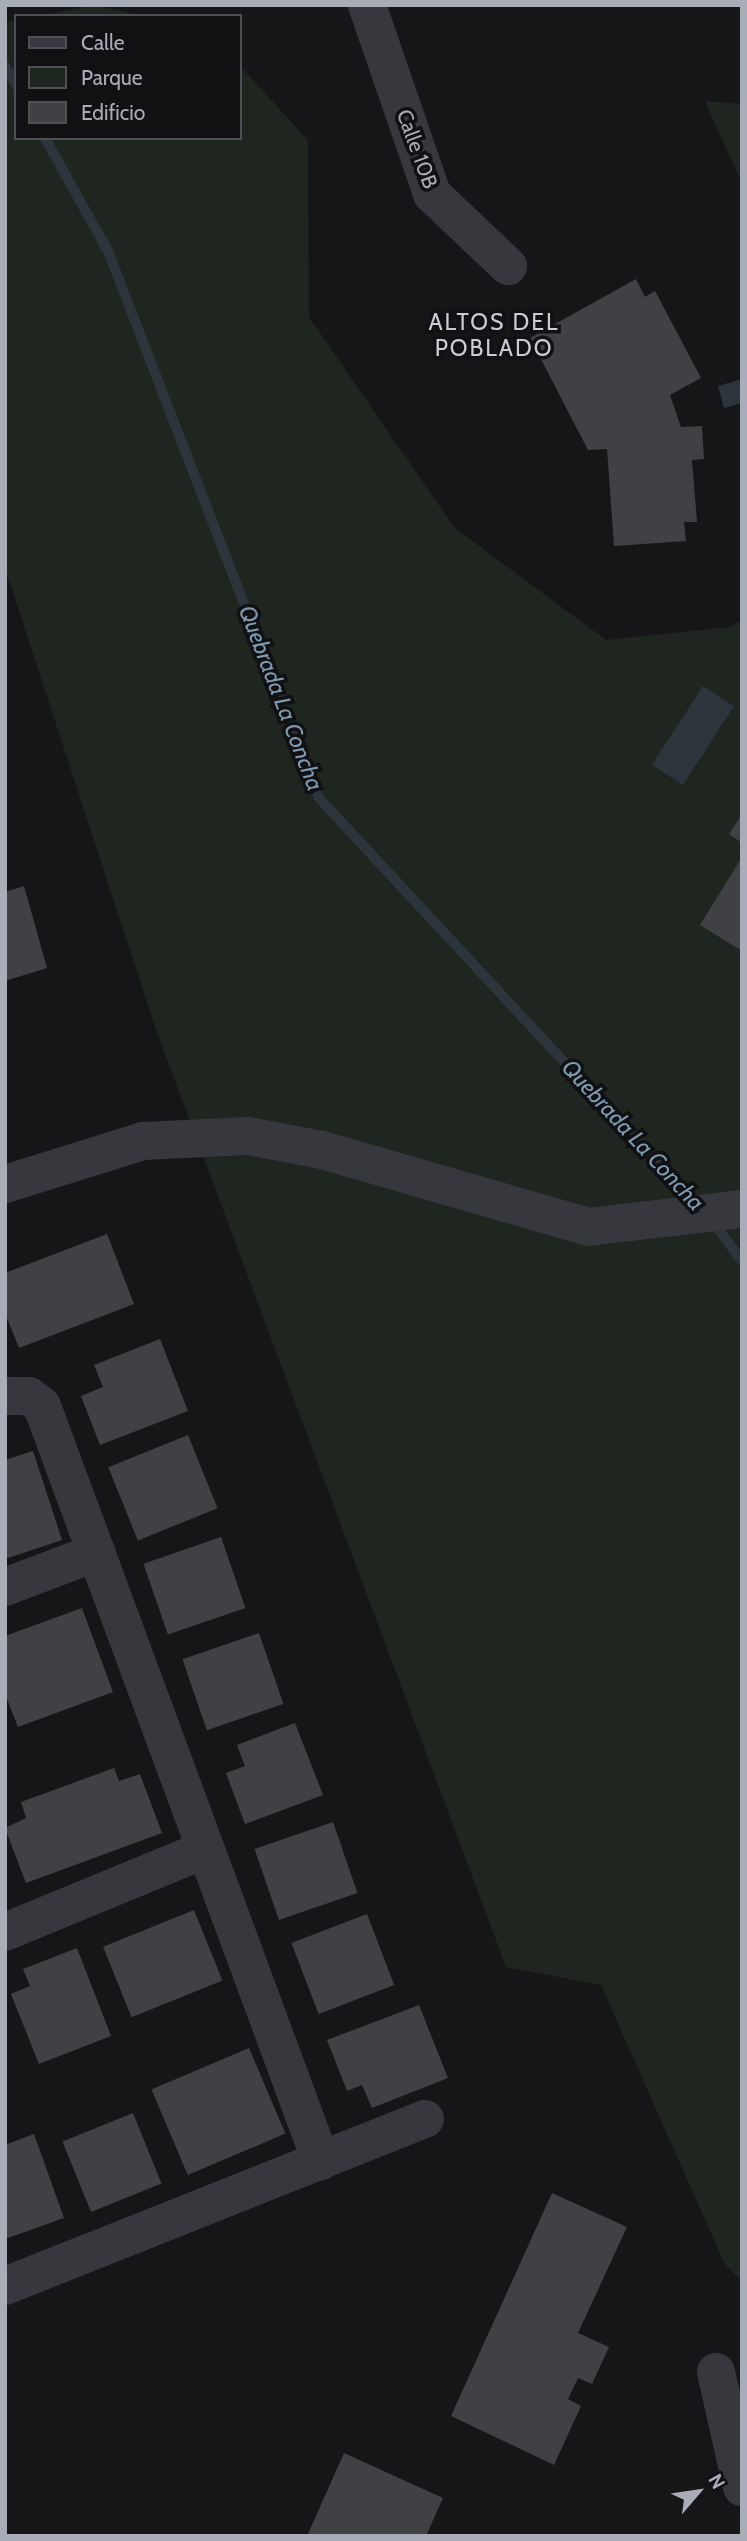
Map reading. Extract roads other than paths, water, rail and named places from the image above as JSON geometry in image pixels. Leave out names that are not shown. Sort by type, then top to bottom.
[{"type":"street","name":"Calle 10B","points":[[367,5],[432,194],[508,267]]},
{"type":"street","points":[[5,1184],[143,1141],[248,1136],[322,1150],[588,1227],[742,1209]]},
{"type":"street","points":[[5,1396],[29,1396],[42,1406],[321,2161]]},
{"type":"street","points":[[5,1587],[97,1552]]},
{"type":"street","points":[[5,1932],[206,1849]]},
{"type":"street","points":[[5,2286],[425,2119]]},
{"type":"street","points":[[716,2372],[742,2487]]},
{"type":"waterway","name":"Quebrada La Concha","points":[[5,66],[14,82]]},
{"type":"waterway","name":"Quebrada La Concha","points":[[46,140],[108,251],[319,798],[697,1205]]},
{"type":"waterway","name":"Quebrada La Concha","points":[[713,1222],[742,1261]]},
{"type":"district","name":"ALTOS DEL POBLADO","points":[[494,335]]}]
